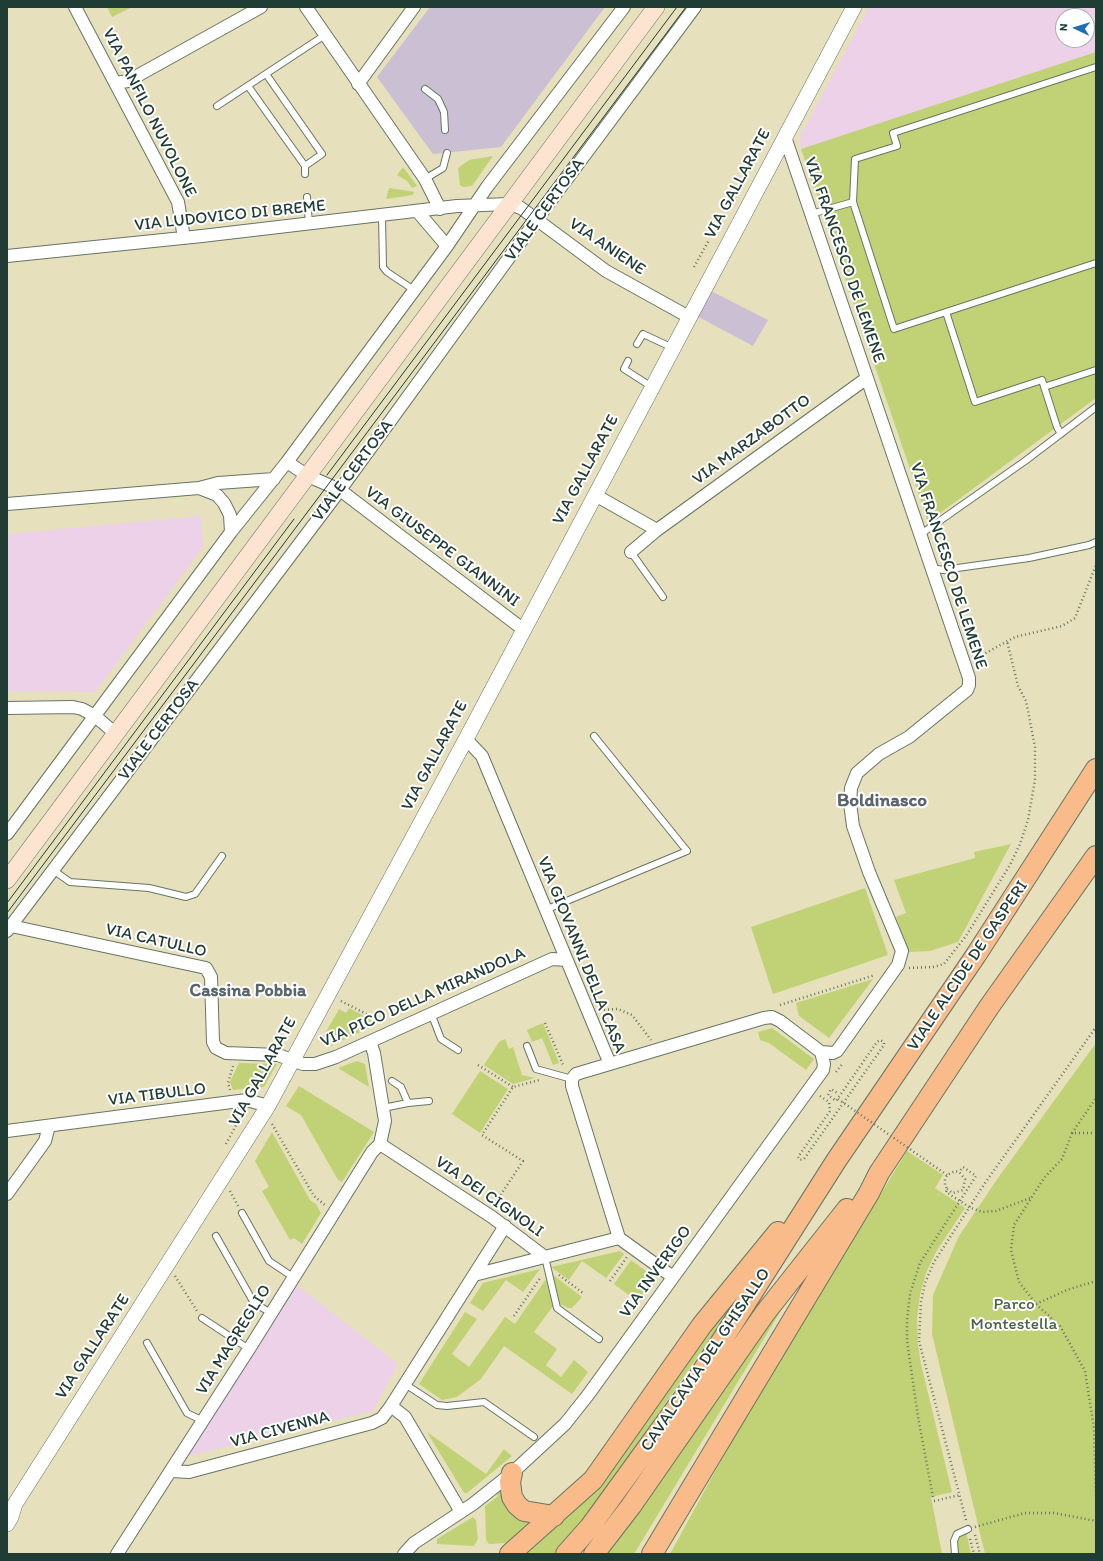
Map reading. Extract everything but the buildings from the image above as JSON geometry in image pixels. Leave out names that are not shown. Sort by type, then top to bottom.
[{"type":"highway","name":"VIALE ALCIDE DE GASPERI","points":[[836,1161],[976,956],[1096,769]]},
{"type":"highway","points":[[1059,827],[1096,779]]},
{"type":"highway","points":[[652,1554],[869,1193],[879,1173],[989,1007],[1096,856]]},
{"type":"highway","points":[[510,1554],[593,1480],[702,1325],[836,1161]]},
{"type":"highway","name":"CAVALCAVIA DEL GHISALLO","points":[[566,1554],[590,1527],[698,1378],[836,1161]]},
{"type":"highway","name":"CAVALCAVIA DEL GHISALLO","points":[[594,1554],[631,1506],[765,1313],[864,1187],[879,1173]]},
{"type":"highway","points":[[512,1473],[510,1482],[512,1497],[517,1505],[524,1511],[554,1516]]},
{"type":"main road","name":"VIALE CERTOSA","points":[[7,880],[308,476],[508,204],[656,7]]},
{"type":"street","name":"VIA PANFILO NUVOLONE","points":[[75,7],[178,202],[184,238]]},
{"type":"street","points":[[116,83],[128,80],[261,7]]},
{"type":"street","points":[[306,7],[425,179],[440,210]]},
{"type":"street","points":[[358,84],[414,7]]},
{"type":"street","points":[[7,834],[231,532],[274,480],[447,246],[474,206],[624,7]]},
{"type":"street","name":"VIALE CERTOSA","points":[[9,929],[340,490],[695,7]]},
{"type":"street","name":"VIA GALLARATE","points":[[7,1524],[11,1517],[11,1506],[268,1106],[466,739],[854,7]]},
{"type":"street","name":"VIA FRANCESCO DE LEMENE","points":[[785,137],[933,568],[969,678],[967,690],[909,737],[879,754],[857,772],[852,788],[850,803],[853,826],[869,872],[902,951],[898,965],[884,976]]},
{"type":"street","name":"VIALE CERTOSA","points":[[457,206],[508,204]]},
{"type":"street","name":"VIA ANIENE","points":[[508,204],[521,208],[606,271],[689,317]]},
{"type":"street","name":"VIA LUDOVICO DI BREME","points":[[7,256],[440,210],[457,206]]},
{"type":"street","points":[[418,212],[447,246]]},
{"type":"street","name":"VIA MARZABOTTO","points":[[630,552],[657,530],[867,378]]},
{"type":"street","name":"VIA GIUSEPPE GIANNINI","points":[[287,462],[308,476],[340,490],[524,630]]},
{"type":"street","points":[[7,504],[198,488],[218,483],[274,480]]},
{"type":"street","points":[[198,488],[216,495],[224,503],[230,515],[231,532]]},
{"type":"street","points":[[595,495],[657,530]]},
{"type":"street","name":"VIALE CERTOSA","points":[[7,708],[73,707],[89,711],[116,734]]},
{"type":"street","name":"VIA GIOVANNI DELLA CASA","points":[[466,739],[482,756],[610,1064],[576,1074],[568,1074]]},
{"type":"street","name":"VIA CATULLO","points":[[9,929],[206,968],[211,977],[213,1042],[216,1048],[220,1051],[235,1054],[278,1055],[293,1060]]},
{"type":"street","name":"VIA PICO DELLA MIRANDOLA","points":[[293,1060],[304,1064],[315,1064],[336,1057],[552,959],[566,960]]},
{"type":"street","points":[[610,1064],[772,1017],[780,1021],[821,1052],[833,1053],[837,1050],[884,976]]},
{"type":"street","points":[[370,1042],[374,1053],[383,1108],[384,1121],[380,1144]]},
{"type":"street","name":"VIA INVERIGO","points":[[404,1554],[414,1543],[461,1512],[512,1473],[565,1424],[588,1395],[822,1070],[824,1064],[821,1052]]},
{"type":"street","points":[[568,1074],[619,1238],[673,1277]]},
{"type":"street","name":"VIA TIBULLO","points":[[7,1131],[247,1100],[268,1106]]},
{"type":"street","points":[[7,1194],[45,1141],[49,1126]]},
{"type":"street","name":"VIA DEI CIGNOLI","points":[[380,1144],[505,1226],[545,1257],[619,1238]]},
{"type":"street","name":"VIA MAGREGLIO","points":[[117,1554],[172,1471],[372,1152],[380,1144]]},
{"type":"street","name":"VIA CIVENNA","points":[[172,1471],[189,1472],[372,1423],[382,1418],[505,1226]]},
{"type":"street","points":[[474,1275],[545,1257]]},
{"type":"street","points":[[391,1406],[405,1417],[461,1512]]},
{"type":"lane","points":[[217,106],[325,35]]},
{"type":"lane","points":[[1096,67],[893,133],[897,146],[855,159],[853,202],[894,329],[1096,264]]},
{"type":"lane","points":[[266,74],[322,154],[305,166]]},
{"type":"lane","points":[[248,86],[305,166],[305,174]]},
{"type":"lane","points":[[425,89],[438,99],[444,112],[445,130]]},
{"type":"lane","points":[[425,179],[443,168],[447,153]]},
{"type":"lane","points":[[307,197],[310,224]]},
{"type":"lane","points":[[811,214],[853,202]]},
{"type":"lane","points":[[382,216],[384,267],[386,272],[414,290]]},
{"type":"lane","points":[[946,312],[974,402],[1042,380],[1056,427],[1061,434]]},
{"type":"lane","points":[[637,344],[643,334],[673,348]]},
{"type":"lane","points":[[628,361],[624,369],[652,387]]},
{"type":"lane","points":[[1044,387],[1096,370]]},
{"type":"lane","points":[[921,534],[1061,434],[1096,407]]},
{"type":"lane","points":[[933,568],[943,570],[1029,558],[1089,545],[1096,542]]},
{"type":"lane","points":[[630,552],[663,597]]},
{"type":"lane","points":[[545,910],[687,851],[594,736]]},
{"type":"lane","points":[[54,870],[70,882],[149,888],[186,897],[195,894],[222,856]]},
{"type":"lane","points":[[431,1013],[441,1039],[458,1050]]},
{"type":"lane","points":[[527,1046],[536,1069],[560,1075],[568,1074]]},
{"type":"lane","points":[[392,1080],[401,1087],[408,1102]]},
{"type":"lane","points":[[383,1108],[408,1102],[429,1102]]},
{"type":"lane","points":[[242,1213],[269,1261],[293,1277]]},
{"type":"lane","points":[[216,1236],[254,1303],[271,1313]]},
{"type":"lane","points":[[545,1257],[557,1308],[599,1339]]},
{"type":"lane","points":[[202,1318],[249,1348]]},
{"type":"lane","points":[[147,1343],[187,1413],[203,1421]]},
{"type":"lane","points":[[405,1384],[436,1404],[446,1406],[484,1402],[534,1437]]},
{"type":"lane","points":[[955,1554],[954,1541],[957,1534],[971,1528]]},
{"type":"path","points":[[694,267],[709,240]]},
{"type":"path","points":[[972,660],[1015,636],[1062,626],[1075,618],[1096,564]]},
{"type":"path","points":[[907,968],[933,968],[944,964],[966,936],[1010,865],[1020,844],[1028,820],[1035,780],[1035,747],[1026,700],[1018,686],[1007,641]]},
{"type":"path","points":[[780,1005],[884,976]]},
{"type":"path","points":[[341,1001],[382,1022]]},
{"type":"path","points":[[599,1010],[618,1009],[632,1015],[648,1035],[656,1050]]},
{"type":"path","points":[[545,1022],[568,1074]]},
{"type":"path","points":[[980,1554],[960,1495],[919,1341],[919,1320],[925,1283],[934,1262],[985,1183],[1096,1027]]},
{"type":"path","points":[[820,1096],[829,1102],[830,1111],[798,1157],[800,1160],[804,1159],[884,1045],[884,1042],[880,1040],[877,1042],[836,1101],[828,1095],[831,1089],[839,1094]]},
{"type":"path","points":[[232,1102],[228,1083],[235,1054]]},
{"type":"path","points":[[478,1065],[512,1087]]},
{"type":"path","points":[[492,1207],[523,1161],[482,1135],[512,1087],[560,1075]]},
{"type":"path","points":[[838,1098],[947,1175]]},
{"type":"path","points":[[1096,1098],[1072,1133],[1062,1159],[1044,1178],[1014,1224],[1011,1250],[1019,1282],[1036,1304],[1060,1326],[1085,1371],[1094,1428],[1096,1496]]},
{"type":"path","points":[[225,1144],[240,1118]]},
{"type":"path","points":[[272,1123],[314,1196],[327,1208]]},
{"type":"path","points":[[1072,1133],[1096,1133]]},
{"type":"path","points":[[933,1497],[918,1417],[907,1342],[907,1321],[910,1294],[920,1263],[931,1243],[976,1176],[963,1167],[959,1172]]},
{"type":"path","points":[[947,1175],[955,1171],[959,1172],[966,1179],[963,1190],[953,1193],[947,1189]]},
{"type":"path","points":[[947,1175],[945,1185],[947,1189],[946,1192],[969,1207],[982,1212],[996,1211],[1030,1198]]},
{"type":"path","points":[[229,1190],[242,1213]]},
{"type":"path","points":[[610,1281],[634,1249]]},
{"type":"path","points":[[175,1276],[202,1318]]},
{"type":"path","points":[[1036,1304],[1067,1290],[1096,1281]]},
{"type":"path","points":[[934,1501],[960,1495]]},
{"type":"path","points":[[971,1528],[1025,1513],[1054,1513],[1096,1521]]},
{"type":"path","points":[[971,1528],[974,1554]]},
{"type":"shaded area","points":[[430,7],[605,7],[501,147],[433,154],[377,77]]},
{"type":"shaded area","points":[[869,7],[1096,7],[1096,52],[801,149],[800,136]]},
{"type":"shaded area","points":[[705,288],[768,320],[753,346],[691,313]]},
{"type":"shaded area","points":[[201,516],[203,547],[95,692],[7,691],[7,534]]},
{"type":"shaded area","points":[[297,1285],[398,1364],[373,1411],[188,1456]]},
{"type":"green space","points":[[107,7],[132,7],[112,17]]},
{"type":"green space","points":[[1096,52],[1096,398],[928,522],[801,149]]},
{"type":"green space","points":[[493,156],[472,186],[463,187],[460,185],[458,168],[469,160]]},
{"type":"green space","points":[[403,167],[417,186],[412,188],[407,181],[397,175]]},
{"type":"green space","points":[[389,188],[414,192],[413,195],[386,199]]},
{"type":"green space","points":[[1011,844],[958,942],[930,951],[909,952],[896,917],[906,913],[894,880],[975,858],[974,852]]},
{"type":"green space","points":[[865,888],[888,955],[773,994],[751,927]]},
{"type":"green space","points":[[873,979],[829,1038],[799,1016],[796,1003]]},
{"type":"green space","points":[[349,1008],[375,1022],[376,1025],[330,1046],[323,1037],[339,1009],[346,1013]]},
{"type":"green space","points":[[543,1023],[559,1063],[553,1065],[542,1038],[532,1042],[527,1030]]},
{"type":"green space","points":[[772,1028],[814,1059],[806,1070],[769,1043],[760,1040],[758,1032]]},
{"type":"green space","points":[[505,1039],[509,1049],[513,1047],[522,1075],[535,1078],[513,1084],[484,1065],[499,1042]]},
{"type":"green space","name":"Parco Montestella","points":[[1096,1043],[1096,1554],[985,1554],[932,1334],[933,1295],[959,1236],[998,1178]]},
{"type":"green space","points":[[357,1061],[365,1064],[369,1087],[338,1068]]},
{"type":"green space","points":[[239,1063],[277,1064],[264,1087],[233,1090],[230,1082]]},
{"type":"green space","points":[[480,1071],[508,1089],[480,1133],[452,1114]]},
{"type":"green space","points":[[299,1086],[374,1132],[342,1182],[338,1180],[301,1115],[286,1106]]},
{"type":"green space","points":[[272,1132],[310,1200],[316,1204],[321,1213],[302,1244],[294,1238],[290,1240],[262,1191],[269,1187],[255,1161]]},
{"type":"green space","points":[[907,1151],[943,1175],[935,1188],[965,1208],[936,1252],[926,1273],[920,1295],[917,1318],[918,1345],[921,1364],[952,1492],[931,1497],[942,1554],[670,1554],[747,1413]]},
{"type":"green space","points":[[620,1251],[624,1254],[606,1278],[582,1261],[569,1280],[551,1267]]},
{"type":"green space","points":[[631,1260],[656,1278],[638,1302],[614,1284]]},
{"type":"green space","points":[[540,1269],[523,1292],[506,1280],[483,1311],[470,1303],[483,1283]]},
{"type":"green space","points":[[553,1275],[582,1297],[572,1308],[568,1308],[560,1304]]},
{"type":"green space","points":[[546,1279],[553,1306],[534,1332],[557,1349],[546,1365],[561,1377],[574,1360],[588,1372],[572,1394],[504,1346],[481,1379],[457,1397],[442,1400],[419,1384],[465,1312],[477,1319],[452,1354],[469,1367],[505,1317],[515,1324]]},
{"type":"green space","points":[[744,1290],[606,1489],[566,1541],[554,1554],[526,1554],[539,1541],[721,1314]]},
{"type":"green space","points":[[785,1298],[788,1299],[634,1554],[606,1554],[640,1510]]},
{"type":"green space","points":[[427,1432],[486,1474],[504,1449],[512,1456],[467,1493],[464,1493]]},
{"type":"green space","points":[[500,1489],[535,1521],[507,1545],[504,1543],[489,1544],[486,1540],[485,1506],[498,1496],[496,1493]]},
{"type":"green space","points":[[473,1517],[476,1520],[478,1539],[474,1546],[437,1544],[437,1539]]},
{"type":"green space","points":[[966,1531],[971,1554],[958,1554],[957,1540],[959,1536]]},
{"type":"tram line","points":[[327,475],[677,7]]},
{"type":"tram line","points":[[7,913],[686,7]]},
{"type":"tram line","points":[[7,903],[294,519]]},
{"type":"district","name":"Boldinasco","points":[[882,801]]},
{"type":"district","name":"Cassina Pobbia","points":[[248,991]]}]
